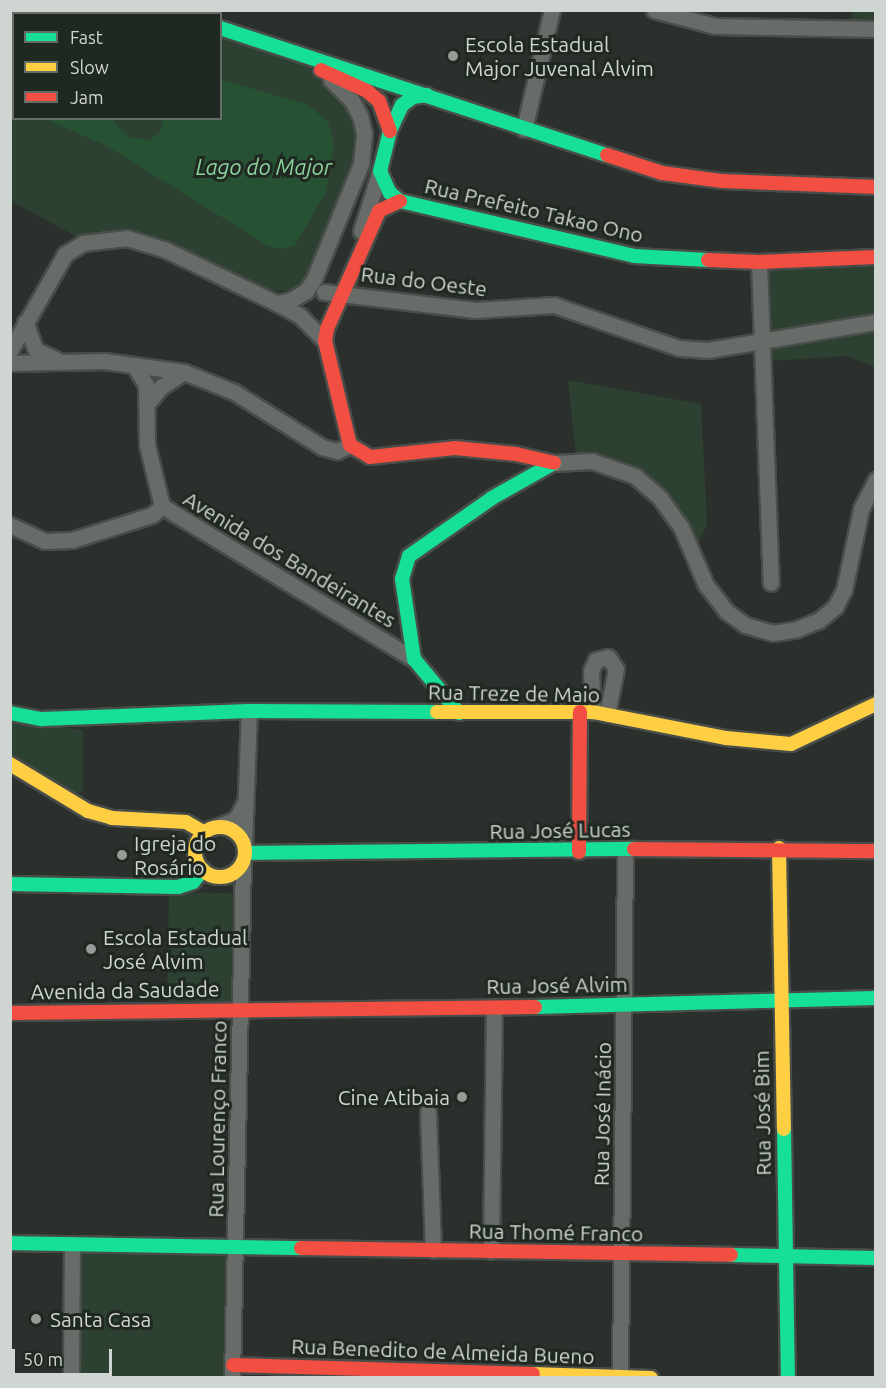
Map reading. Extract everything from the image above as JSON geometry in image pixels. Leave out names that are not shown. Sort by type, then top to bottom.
[{"type":"main road","points":[[222,29],[287,51],[334,62],[524,129],[662,173],[722,181],[876,188]]},
{"type":"main road","points":[[287,51],[314,67],[367,91],[379,101],[390,131]]},
{"type":"main road","points":[[427,95],[413,98],[402,105],[390,131],[380,171],[390,193],[400,201],[379,211],[345,292],[332,316],[325,341],[350,445],[370,457],[455,448],[516,454],[554,463]]},
{"type":"main road","name":"Rua Prefeito Takao Ono","points":[[400,201],[634,256],[759,262],[876,257]]},
{"type":"main road","points":[[414,659],[402,579],[409,556],[492,498],[554,463]]},
{"type":"main road","name":"Avenida dos Bandeirantes","points":[[414,659],[459,713]]},
{"type":"main road","name":"Rua Treze de Maio","points":[[10,713],[42,719],[249,711],[593,712],[726,738],[791,744],[876,704]]},
{"type":"main road","points":[[579,852],[593,712]]},
{"type":"main road","points":[[10,764],[88,811],[112,818],[186,822],[203,832]]},
{"type":"main road","points":[[219,826],[235,832],[244,853],[225,876],[203,870],[195,855],[203,832],[219,826]]},
{"type":"main road","name":"Rua José Lucas","points":[[244,853],[579,852],[779,848],[876,852]]},
{"type":"main road","name":"Rua José Bim","points":[[779,848],[788,1377]]},
{"type":"main road","points":[[10,884],[178,887],[193,882],[203,870]]},
{"type":"main road","name":"Rua José Alvim","points":[[240,1010],[494,1008],[876,998]]},
{"type":"main road","name":"Avenida da Saudade","points":[[10,1013],[240,1010]]},
{"type":"main road","name":"Rua Thomé Franco","points":[[10,1243],[876,1258]]},
{"type":"main road","name":"Rua Benedito de Almeida Bueno","points":[[232,1371],[651,1377]]},
{"type":"street","points":[[524,129],[552,10]]},
{"type":"street","points":[[654,10],[698,24],[876,29]]},
{"type":"street","points":[[683,10],[698,24]]},
{"type":"street","points":[[284,302],[306,291],[314,279],[363,154],[364,133],[352,100],[314,67]]},
{"type":"street","points":[[284,302],[324,292],[344,274],[380,171]]},
{"type":"street","points":[[10,351],[65,254],[83,243],[102,239],[127,238],[164,249],[284,302],[325,341]]},
{"type":"street","points":[[759,262],[771,583]]},
{"type":"street","name":"Rua do Oeste","points":[[324,292],[345,292],[475,310],[554,305],[679,348],[732,348],[763,338]]},
{"type":"street","points":[[25,321],[36,350],[60,360]]},
{"type":"street","points":[[763,338],[876,322]]},
{"type":"street","points":[[10,363],[60,360],[134,365],[184,372],[234,392],[322,447],[337,451],[350,445]]},
{"type":"street","points":[[134,365],[146,385],[147,445],[162,506]]},
{"type":"street","points":[[147,404],[161,387],[184,372]]},
{"type":"street","points":[[554,463],[592,460],[635,476],[660,498],[681,527],[706,585],[726,611],[745,626],[773,633],[797,630],[819,620],[835,608],[844,590],[861,509],[876,480]]},
{"type":"street","name":"Avenida dos Bandeirantes","points":[[10,525],[45,541],[72,540],[152,515],[162,506],[414,659]]},
{"type":"street","name":"Rua Lourenço Franco","points":[[232,1371],[249,711]]},
{"type":"street","points":[[219,826],[236,819],[246,800]]},
{"type":"street","name":"Rua José Inácio","points":[[620,1377],[625,850]]},
{"type":"street","points":[[491,1251],[494,1008]]},
{"type":"street","points":[[428,1112],[433,1250]]},
{"type":"street","points":[[71,1377],[72,1244]]},
{"type":"shaded area","points":[[163,10],[170,12],[12,12],[12,120],[222,120],[222,28],[315,70],[356,117],[360,159],[332,228],[298,288],[304,292],[250,289],[165,247],[83,240],[11,201],[10,11]]},
{"type":"shaded area","points":[[852,11],[875,11],[875,28],[852,28]]},
{"type":"shaded area","points":[[875,261],[875,367],[847,356],[771,361],[762,264]]},
{"type":"shaded area","points":[[568,380],[701,404],[707,524],[694,551],[665,493],[576,455]]},
{"type":"shaded area","points":[[10,722],[83,730],[83,791],[76,794],[11,754]]},
{"type":"shaded area","points":[[169,892],[238,893],[236,1007],[167,1006]]},
{"type":"shaded area","points":[[75,1252],[228,1252],[228,1378],[75,1378]]},
{"type":"water","points":[[10,11],[35,12],[12,12],[12,74]]},
{"type":"water","name":"Lago do Major","points":[[222,80],[307,104],[328,122],[334,143],[326,192],[295,245],[282,249],[268,246],[107,146],[48,120],[112,120],[128,137],[148,140],[160,133],[164,120],[222,120]]},
{"type":"traffic: fast","points":[[222,29],[607,155]]},
{"type":"traffic: fast","points":[[427,95],[413,97],[402,105],[390,131],[380,171],[390,193],[400,201],[634,256],[708,260]]},
{"type":"traffic: fast","points":[[459,713],[414,659],[402,579],[409,556],[492,498],[554,463]]},
{"type":"traffic: fast","points":[[10,713],[42,719],[249,711],[437,712]]},
{"type":"traffic: fast","points":[[245,853],[634,849]]},
{"type":"traffic: fast","points":[[10,884],[178,887],[193,882],[203,870]]},
{"type":"traffic: fast","points":[[535,1007],[876,998]]},
{"type":"traffic: fast","points":[[784,1129],[788,1378]]},
{"type":"traffic: fast","points":[[10,1243],[301,1248]]},
{"type":"traffic: fast","points":[[731,1255],[876,1258]]},
{"type":"traffic: slow","points":[[172,10],[176,12]]},
{"type":"traffic: slow","points":[[437,712],[593,712],[726,738],[791,744],[876,704]]},
{"type":"traffic: slow","points":[[10,764],[88,811],[112,818],[186,822],[203,832]]},
{"type":"traffic: slow","points":[[215,827],[225,827],[238,834],[245,847],[245,852],[245,857],[238,870],[225,877],[215,877],[206,873],[199,866],[195,857],[195,847],[199,838],[206,831],[215,827]]},
{"type":"traffic: slow","points":[[779,848],[784,1129]]},
{"type":"traffic: slow","points":[[533,1374],[651,1378]]},
{"type":"traffic: jam","points":[[321,70],[367,91],[379,101],[390,131]]},
{"type":"traffic: jam","points":[[607,155],[662,173],[722,181],[876,187]]},
{"type":"traffic: jam","points":[[400,201],[379,211],[327,329],[325,341],[350,445],[370,457],[455,448],[516,454],[554,463]]},
{"type":"traffic: jam","points":[[708,260],[759,262],[876,257]]},
{"type":"traffic: jam","points":[[579,852],[580,712]]},
{"type":"traffic: jam","points":[[634,849],[876,851]]},
{"type":"traffic: jam","points":[[10,1013],[535,1007]]},
{"type":"traffic: jam","points":[[301,1248],[731,1255]]},
{"type":"traffic: jam","points":[[233,1365],[533,1374]]},
{"type":"place","name":"Escola Estadual Major Juvenal Alvim","points":[[453,56]]},
{"type":"place","name":"Igreja do Rosário","points":[[122,855]]},
{"type":"place","name":"Escola Estadual José Alvim","points":[[91,949]]},
{"type":"place","name":"Cine Atibaia","points":[[462,1097]]},
{"type":"place","name":"Santa Casa","points":[[36,1319]]}]
